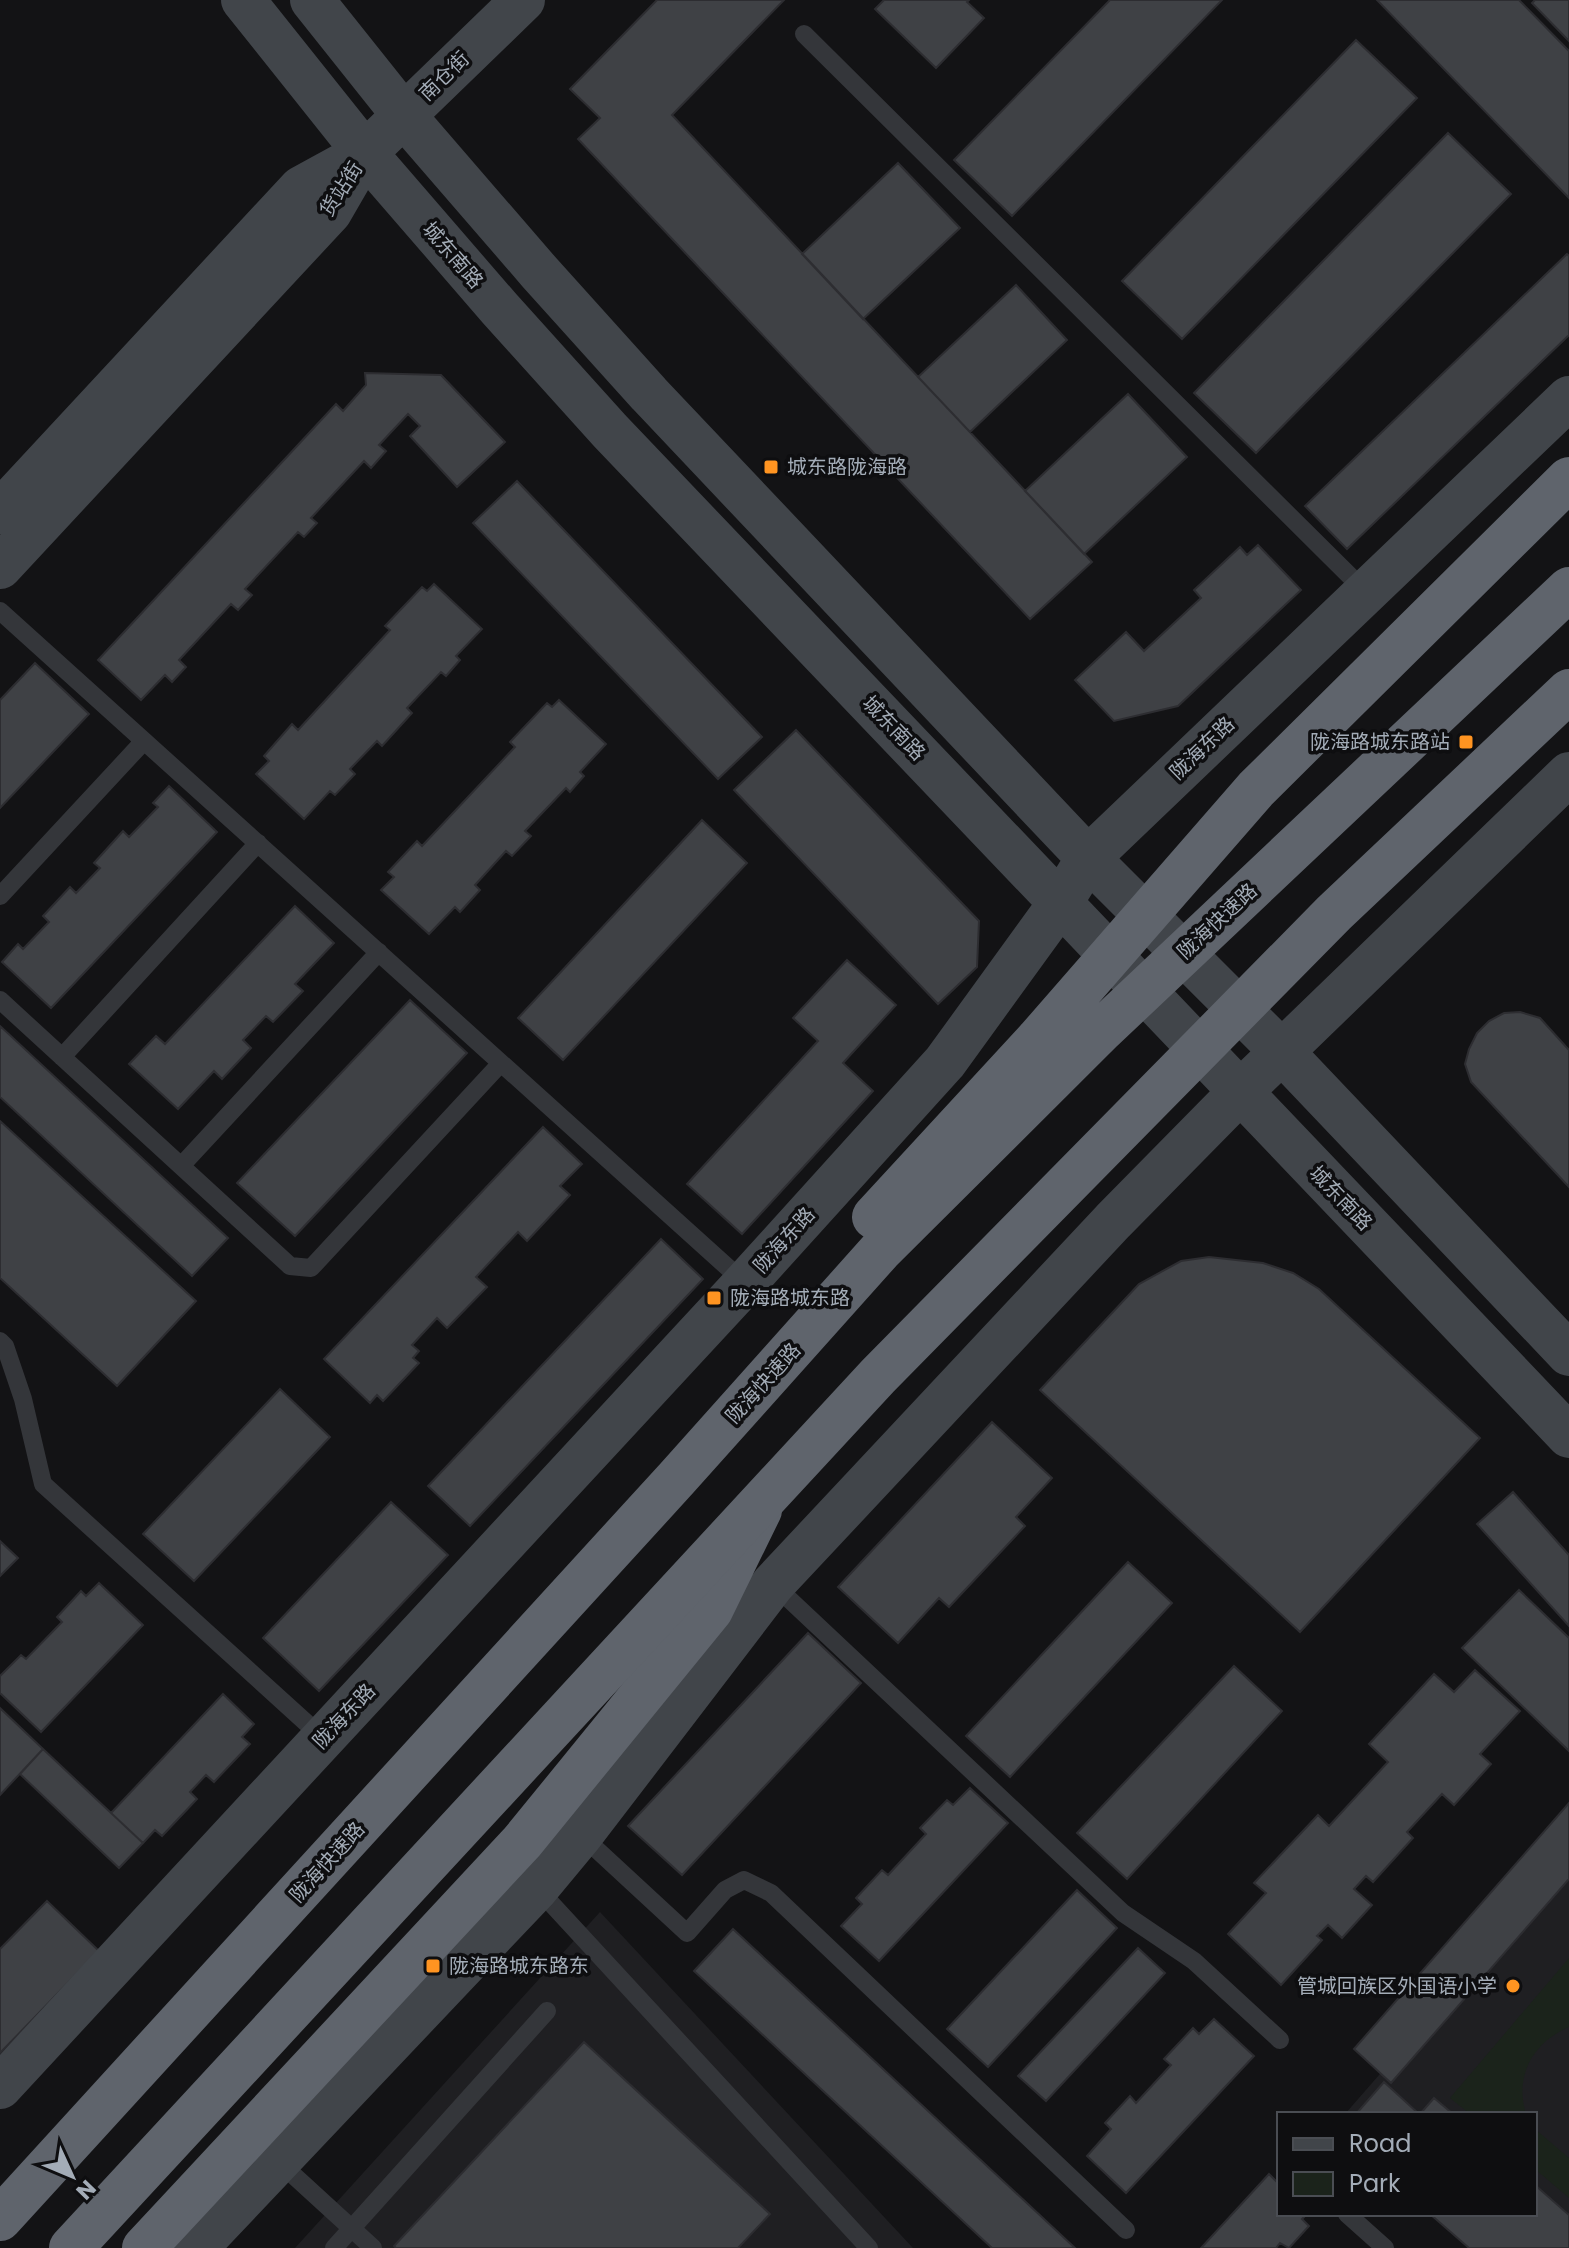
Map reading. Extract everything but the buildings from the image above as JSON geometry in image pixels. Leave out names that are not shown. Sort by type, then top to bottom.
[{"type":"highway","points":[[677,1478],[749,1371],[862,1230],[1038,1039],[1256,789],[1569,479]]},
{"type":"highway","name":"陇海快速路","points":[[0,2219],[677,1478],[880,1251],[1102,1030],[1569,589]]},
{"type":"highway","points":[[71,2248],[878,1376],[1323,924],[1569,691]]},
{"type":"highway","points":[[144,2248],[522,1842],[711,1610],[770,1492]]},
{"type":"street","name":"城东南路","points":[[243,0],[365,153],[610,431],[1569,1436]]},
{"type":"street","points":[[312,0],[404,115],[529,261],[649,394],[1088,858],[1283,1053],[1569,1354]]},
{"type":"street","name":"南仓街","points":[[365,153],[523,0]]},
{"type":"street","name":"货站街","points":[[0,512],[301,188],[365,153]]},
{"type":"street","name":"货站街","points":[[0,567],[330,212],[365,153]]},
{"type":"street","name":"陇海东路","points":[[0,2087],[745,1283],[945,1062],[1061,902],[1088,858],[1569,398]]},
{"type":"street","points":[[196,2248],[537,1888],[773,1584],[1113,1221],[1239,1093],[1569,774]]},
{"type":"lane","points":[[804,34],[1365,591]]},
{"type":"lane","points":[[0,611],[745,1283]]},
{"type":"lane","points":[[0,896],[144,741]]},
{"type":"lane","points":[[62,1057],[258,843]]},
{"type":"lane","points":[[181,1166],[379,952]]},
{"type":"lane","points":[[0,1000],[290,1266],[311,1268],[501,1063]]},
{"type":"lane","points":[[0,1341],[5,1346],[23,1399],[43,1484],[323,1738]]},
{"type":"lane","points":[[773,1584],[1123,1913],[1194,1961],[1280,2040]]},
{"type":"lane","points":[[581,1835],[687,1933],[725,1890],[744,1880],[771,1893],[1126,2230]]},
{"type":"lane","points":[[537,1888],[869,2248]]},
{"type":"lane","points":[[334,2248],[547,2011]]},
{"type":"lane","points":[[278,2161],[373,2248]]},
{"type":"lane","points":[[1349,2216],[1385,2248]]},
{"type":"shaded area","name":"管城回族区外国语小学","points":[[1569,1857],[1569,2248],[1537,2216],[1537,2112],[1347,2112]]},
{"type":"shaded area","points":[[600,1912],[913,2248],[295,2248]]},
{"type":"green space","points":[[1569,1958],[1569,2027],[1545,2042],[1530,2062],[1523,2086],[1526,2112],[1468,2112],[1450,2098]]},
{"type":"green space","points":[[1537,2131],[1569,2158],[1569,2198],[1537,2171]]},
{"type":"place","name":"城东路陇海路","points":[[771,467]]},
{"type":"place","name":"陇海路城东路站","points":[[1466,742]]},
{"type":"place","name":"陇海路城东路","points":[[714,1298]]},
{"type":"place","name":"陇海路城东路东","points":[[433,1966]]},
{"type":"place","name":"管城回族区外国语小学","points":[[1513,1986]]}]
